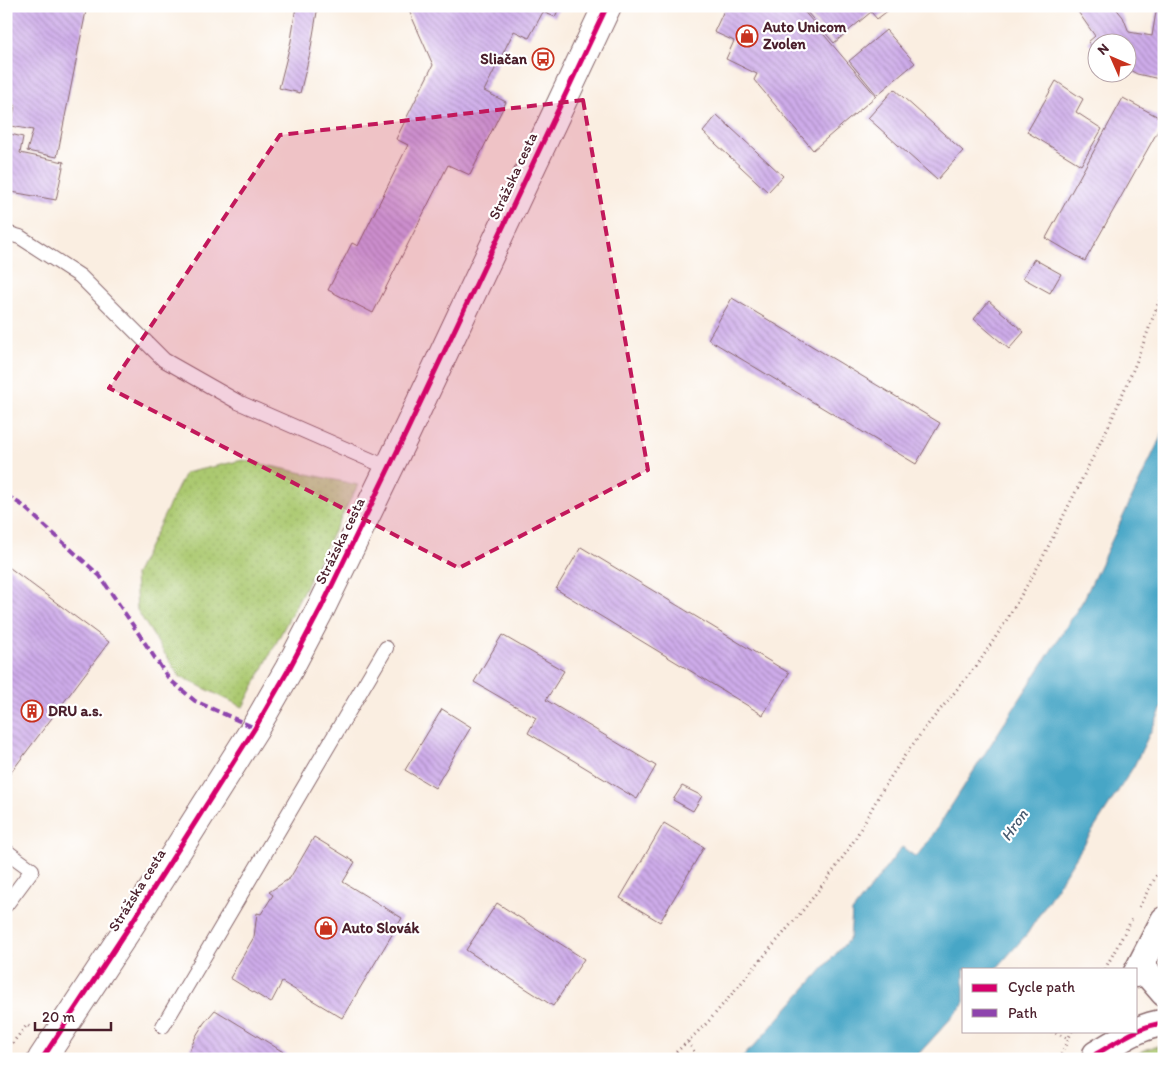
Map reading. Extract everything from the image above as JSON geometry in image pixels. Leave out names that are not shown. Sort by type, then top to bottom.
[{"type":"street","name":"Strážska cesta","points":[[42,1059],[129,927],[255,728],[289,669],[389,468],[607,6]]},
{"type":"street","points":[[1164,920],[1147,962],[1150,978],[1164,993]]},
{"type":"street","points":[[1138,1031],[1155,1024],[1164,1023]]},
{"type":"street","points":[[1093,1047],[1135,1032]]},
{"type":"lane","points":[[6,233],[20,237],[80,276],[164,360],[238,402],[389,468]]},
{"type":"lane","points":[[163,1026],[386,648]]},
{"type":"lane","points":[[6,851],[32,870],[6,905]]},
{"type":"path","points":[[669,1059],[708,1022],[804,909],[855,839],[881,792],[905,755],[978,664],[1006,621],[1040,563],[1110,423],[1136,363],[1164,288]]},
{"type":"path","points":[[6,1051],[27,1025],[31,1028]]},
{"type":"path","points":[[1054,1032],[1068,1039],[1093,1047]]},
{"type":"path","points":[[1059,1059],[1072,1032]]},
{"type":"path","points":[[688,1042],[699,1059]]},
{"type":"highlighted area","points":[[583,100],[648,470],[459,568],[109,388],[280,135]]},
{"type":"green space","points":[[243,460],[358,485],[243,707],[179,676],[137,610],[135,575],[185,473]]},
{"type":"green space","points":[[1164,1045],[1164,1059],[1130,1059],[1146,1049]]},
{"type":"water","name":"Hron","points":[[1164,430],[1164,704],[1134,766],[1027,934],[997,968],[962,968],[962,1006],[914,1059],[740,1059],[754,1046],[850,938],[852,912],[902,847],[916,857],[930,839],[1084,599]]},
{"type":"building","points":[[6,6],[87,6],[57,157],[27,151],[33,130],[11,126],[15,105],[6,103]]},
{"type":"building","points":[[296,6],[318,6],[310,53],[300,93],[279,88],[291,41]]},
{"type":"building","points":[[407,6],[560,6],[555,17],[543,12],[529,38],[514,31],[484,91],[506,102],[470,175],[448,165],[373,313],[328,290],[352,243],[358,246],[408,145],[396,139],[433,65]]},
{"type":"building","points":[[726,6],[806,6],[802,9],[876,96],[813,150],[754,80],[757,74],[726,59],[734,41],[714,32]]},
{"type":"building","points":[[811,6],[894,6],[877,19],[871,12],[834,43],[806,11]]},
{"type":"building","points":[[1074,6],[1114,6],[1123,17],[1129,32],[1092,32]]},
{"type":"building","points":[[1157,6],[1164,6],[1164,80],[1138,74],[1138,34],[1152,36]]},
{"type":"building","points":[[886,30],[915,63],[877,95],[849,61]]},
{"type":"building","points":[[1056,81],[1083,99],[1076,112],[1102,129],[1081,165],[1027,132]]},
{"type":"building","points":[[894,89],[963,151],[937,180],[868,118]]},
{"type":"building","points":[[1123,98],[1164,120],[1085,261],[1046,238]]},
{"type":"building","points":[[717,115],[783,176],[768,192],[703,132]]},
{"type":"building","points":[[6,128],[11,129],[10,134],[23,137],[20,153],[64,162],[56,200],[6,191]]},
{"type":"building","points":[[1034,259],[1061,274],[1050,293],[1023,278]]},
{"type":"building","points":[[732,298],[940,423],[916,464],[708,339]]},
{"type":"building","points":[[989,301],[1024,332],[1009,349],[974,319]]},
{"type":"building","points":[[581,547],[789,673],[763,715],[556,589]]},
{"type":"building","name":"DRU a.s.","points":[[6,565],[109,642],[6,779]]},
{"type":"building","points":[[502,635],[564,671],[546,700],[656,766],[637,799],[528,733],[536,718],[474,682]]},
{"type":"building","points":[[442,709],[471,727],[435,788],[405,770]]},
{"type":"building","points":[[682,786],[702,796],[693,811],[673,800]]},
{"type":"building","points":[[664,823],[704,847],[660,922],[620,898]]},
{"type":"building","name":"Auto Slovák","points":[[314,837],[355,862],[343,882],[402,918],[342,1018],[282,982],[271,1003],[230,978],[254,937],[257,913],[261,914],[273,895],[269,892],[290,878]]},
{"type":"building","points":[[497,903],[584,959],[553,1006],[466,950]]},
{"type":"building","points":[[215,1010],[294,1059],[201,1059],[189,1052],[204,1023]]},
{"type":"marked path","points":[[6,495],[22,505],[100,576],[169,679],[195,701],[255,728]]},
{"type":"cycle path","points":[[42,1059],[129,927],[255,728],[289,669],[322,606],[406,433],[607,6]]},
{"type":"cycle path","points":[[1138,1031],[1155,1024],[1164,1023]]},
{"type":"cycle path","points":[[1096,1054],[1135,1032]]},
{"type":"place","name":"Auto Unicom Zvolen","points":[[747,36]]},
{"type":"place","name":"Sliačan","points":[[543,59]]},
{"type":"place","name":"DRU a.s.","points":[[32,711]]},
{"type":"place","name":"Auto Slovák","points":[[326,928]]}]
